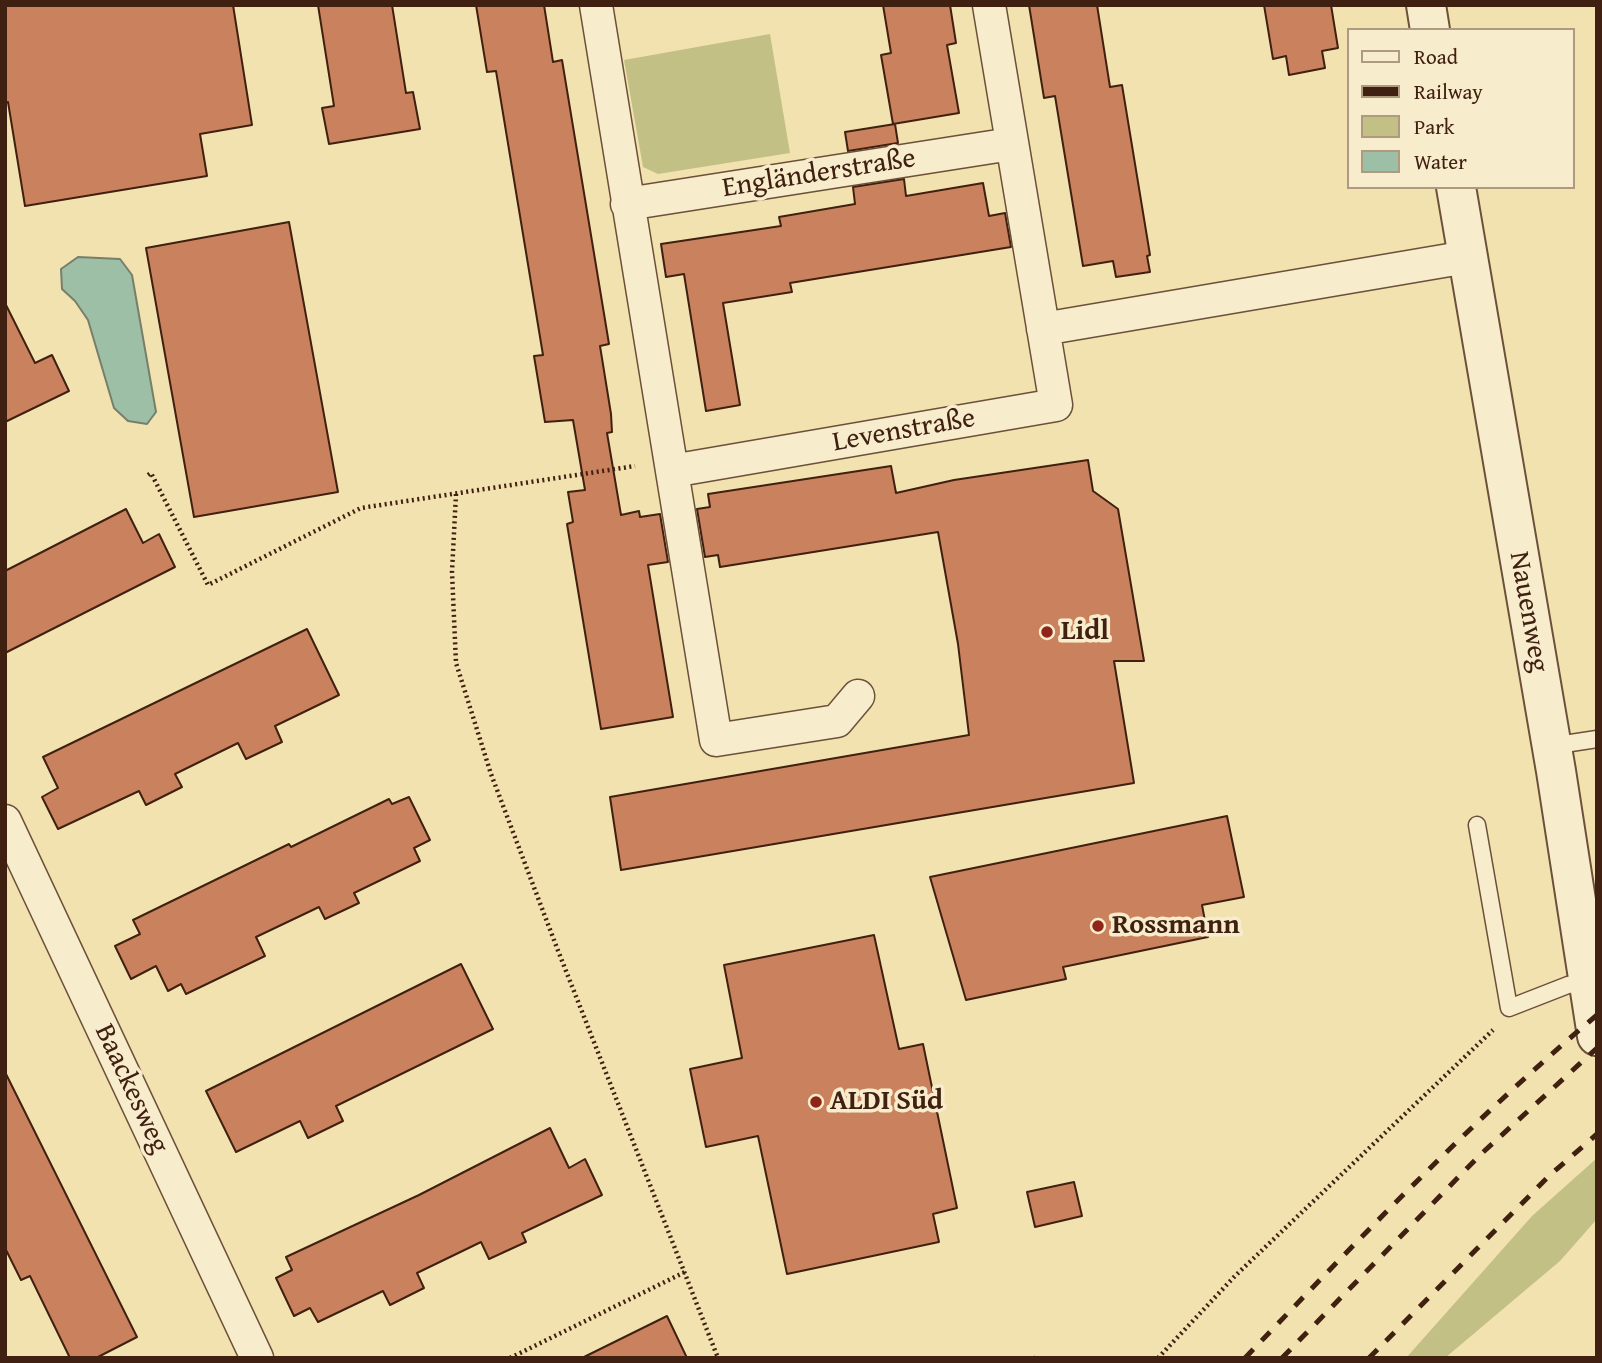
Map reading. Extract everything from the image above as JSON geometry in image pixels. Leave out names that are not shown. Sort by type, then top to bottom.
[{"type":"street","points":[[596,5],[626,204],[716,740],[837,721],[858,696]]},
{"type":"street","points":[[989,5],[1043,329],[1467,257]]},
{"type":"street","points":[[1426,5],[1430,28]]},
{"type":"street","name":"Engländerstraße","points":[[626,204],[1011,145]]},
{"type":"street","name":"Nauenweg","points":[[1456,189],[1552,746],[1597,1037]]},
{"type":"street","name":"Levenstraße","points":[[672,466],[1056,405],[1043,329]]},
{"type":"street","name":"Baackesweg","points":[[5,821],[257,1358]]},
{"type":"lane","points":[[1552,746],[1597,739]]},
{"type":"lane","points":[[1477,824],[1509,1008],[1545,992],[1588,982]]},
{"type":"path","points":[[148,475],[151,473],[208,585],[361,508],[672,466]]},
{"type":"path","points":[[456,494],[452,572],[456,663],[491,774],[552,936],[625,1128],[718,1358]]},
{"type":"path","points":[[1158,1358],[1235,1276],[1494,1029],[1509,1008]]},
{"type":"path","points":[[510,1358],[685,1272]]},
{"type":"green space","points":[[770,34],[790,153],[658,174],[643,167],[624,60]]},
{"type":"green space","points":[[1597,1158],[1597,1219],[1560,1261],[1445,1358],[1406,1358],[1532,1216]]},
{"type":"water","points":[[78,257],[120,259],[132,275],[156,412],[147,424],[128,421],[114,408],[88,320],[75,301],[62,289],[61,269]]},
{"type":"building","points":[[5,5],[233,5],[252,125],[200,134],[207,176],[25,206],[8,102],[5,103]]},
{"type":"building","points":[[318,5],[392,5],[406,93],[413,92],[420,129],[329,144],[322,108],[334,106]]},
{"type":"building","points":[[476,5],[544,5],[553,62],[562,60],[609,344],[600,346],[611,414],[612,432],[607,433],[621,515],[639,511],[640,517],[660,514],[668,562],[648,565],[673,717],[601,729],[567,524],[573,522],[568,492],[585,490],[573,420],[545,422],[534,356],[543,355],[496,71],[487,72]]},
{"type":"building","points":[[883,5],[950,5],[956,43],[947,45],[959,113],[893,124],[881,55],[891,53]]},
{"type":"building","points":[[1029,5],[1097,5],[1110,87],[1122,85],[1150,255],[1147,256],[1150,272],[1116,277],[1113,261],[1083,266],[1055,96],[1044,98]]},
{"type":"building","points":[[1264,5],[1331,5],[1338,48],[1322,51],[1325,68],[1289,75],[1286,56],[1273,59]]},
{"type":"building","points":[[895,124],[898,143],[848,151],[845,132]]},
{"type":"building","points":[[904,179],[906,196],[983,183],[989,216],[1005,213],[1011,247],[790,283],[792,292],[723,303],[740,405],[706,411],[684,274],[666,277],[661,244],[781,226],[779,217],[855,204],[853,187]]},
{"type":"building","points":[[289,222],[338,492],[194,517],[146,248]]},
{"type":"building","points":[[5,303],[35,363],[52,355],[69,391],[5,422]]},
{"type":"building","points":[[1088,460],[1093,491],[1118,509],[1144,661],[1114,661],[1134,783],[621,870],[610,797],[969,735],[958,644],[938,532],[720,567],[718,555],[705,557],[697,509],[710,507],[708,494],[891,466],[896,493],[954,480]]},
{"type":"building","points":[[126,509],[143,543],[159,534],[175,567],[5,653],[5,571]]},
{"type":"building","points":[[307,629],[339,695],[275,726],[282,742],[246,759],[238,743],[175,774],[182,787],[146,805],[139,791],[58,829],[42,797],[58,788],[43,757]]},
{"type":"building","points":[[409,797],[430,840],[414,848],[420,861],[354,893],[359,903],[325,919],[319,907],[256,937],[265,956],[186,994],[181,984],[168,991],[156,966],[131,979],[115,946],[140,934],[133,920],[389,799],[392,804]]},
{"type":"building","points":[[1227,816],[1244,897],[1202,905],[1208,937],[1063,967],[1066,979],[966,1000],[930,877]]},
{"type":"building","name":"ALDI Süd","points":[[874,935],[899,1049],[923,1044],[957,1208],[933,1214],[939,1242],[787,1274],[758,1136],[706,1147],[690,1069],[742,1058],[724,965]]},
{"type":"building","points":[[461,964],[493,1029],[336,1106],[343,1121],[308,1138],[300,1121],[236,1152],[206,1091]]},
{"type":"building","points":[[5,1072],[137,1337],[96,1358],[70,1358],[30,1276],[21,1280],[5,1248]]},
{"type":"building","points":[[550,1128],[569,1168],[585,1159],[602,1195],[522,1233],[526,1242],[489,1259],[481,1242],[417,1273],[424,1288],[390,1305],[383,1291],[318,1322],[310,1308],[294,1316],[276,1278],[292,1270],[286,1257],[419,1195]]},
{"type":"building","points":[[1074,1182],[1082,1216],[1035,1227],[1027,1192]]},
{"type":"building","points":[[667,1316],[687,1358],[582,1358]]},
{"type":"railway","points":[[1245,1358],[1460,1139],[1597,1015]]},
{"type":"railway","points":[[1282,1358],[1480,1155],[1597,1048]]},
{"type":"railway","points":[[1369,1358],[1549,1176],[1597,1134]]},
{"type":"place","name":"Lidl","points":[[1047,632]]},
{"type":"place","name":"Rossmann","points":[[1098,926]]},
{"type":"place","name":"ALDI Süd","points":[[816,1102]]}]
